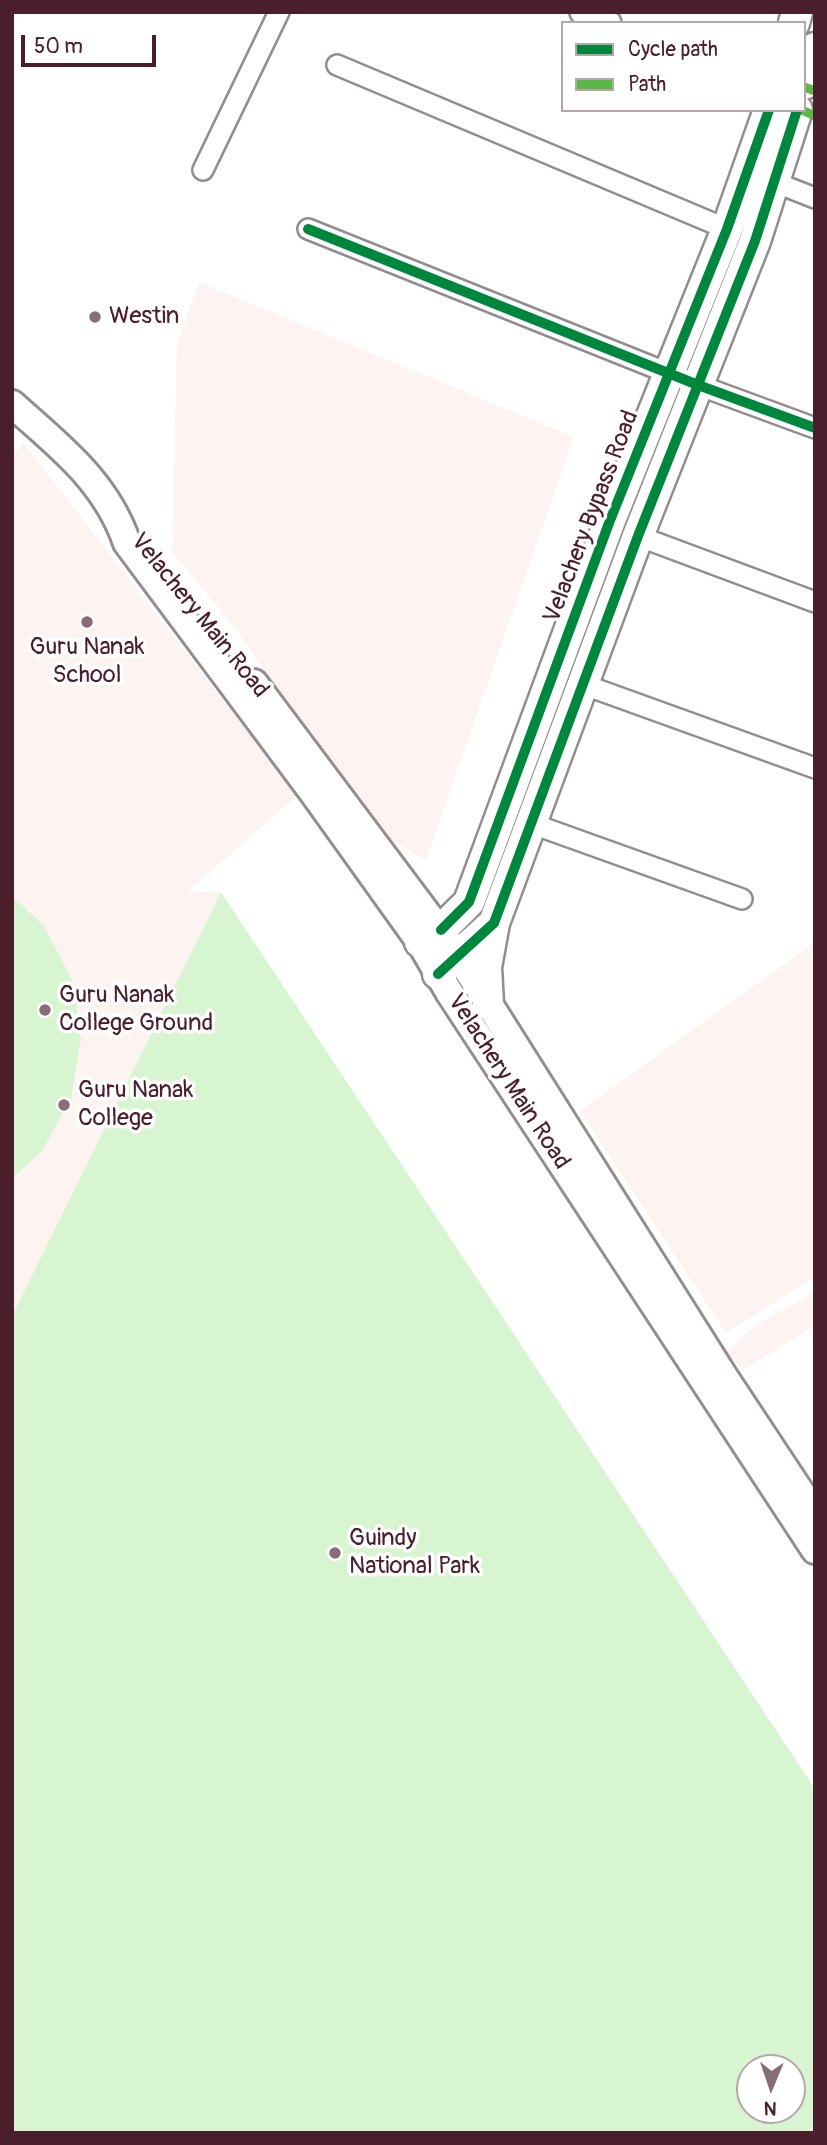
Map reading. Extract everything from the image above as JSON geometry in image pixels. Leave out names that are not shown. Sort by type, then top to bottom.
[{"type":"main road","points":[[806,78],[815,48]]},
{"type":"main road","name":"Velachery Bypass Road","points":[[431,936],[469,902],[610,523],[727,229],[768,112]]},
{"type":"main road","name":"Velachery Bypass Road","points":[[448,964],[494,923],[638,536],[755,241],[799,112]]},
{"type":"main road","name":"Velachery Main Road","points":[[12,404],[85,470],[119,520],[140,537],[374,839],[422,908],[431,936],[448,964],[815,1550]]},
{"type":"main road","points":[[488,1004],[486,967],[494,923]]},
{"type":"main road","name":"Velachery Main Road","points":[[448,964],[488,1004],[723,1375],[815,1514]]},
{"type":"street","points":[[203,170],[279,12]]},
{"type":"street","points":[[582,12],[604,21]]},
{"type":"street","points":[[337,65],[727,229]]},
{"type":"street","points":[[776,175],[815,185]]},
{"type":"street","points":[[776,175],[815,198]]},
{"type":"street","points":[[308,229],[698,385],[813,421]]},
{"type":"street","points":[[638,536],[815,602]]},
{"type":"street","points":[[582,684],[815,768]]},
{"type":"street","points":[[530,823],[742,899]]},
{"type":"shaded area","points":[[199,282],[574,437],[426,860],[366,825],[239,633],[172,552],[177,344]]},
{"type":"shaded area","points":[[23,442],[297,796],[187,892],[221,892],[12,1316],[12,459]]},
{"type":"shaded area","points":[[815,942],[815,1277],[726,1333],[580,1111]]},
{"type":"shaded area","points":[[815,1292],[815,1326],[743,1370],[726,1352],[756,1325]]},
{"type":"green space","name":"Guindy National Park","points":[[221,892],[815,1789],[815,2133],[12,2133],[12,1316]]},
{"type":"green space","name":"Guru Nanak College Ground","points":[[12,896],[44,926],[72,980],[81,1039],[71,1098],[42,1151],[12,1178]]},
{"type":"marked path","points":[[806,88],[815,91]]},
{"type":"marked path","points":[[806,112],[815,116]]},
{"type":"cycle path","points":[[441,930],[469,902],[609,523],[727,229],[768,112]]},
{"type":"cycle path","points":[[438,974],[494,923],[638,536],[755,241],[796,112]]},
{"type":"cycle path","points":[[308,229],[698,385],[815,428]]},
{"type":"place","name":"Westin","points":[[95,317]]},
{"type":"place","name":"Guru Nanak School","points":[[87,622]]},
{"type":"place","name":"Guru Nanak College Ground","points":[[45,1010]]},
{"type":"place","name":"Guru Nanak College","points":[[64,1105]]},
{"type":"place","name":"Guindy National Park","points":[[335,1553]]}]
